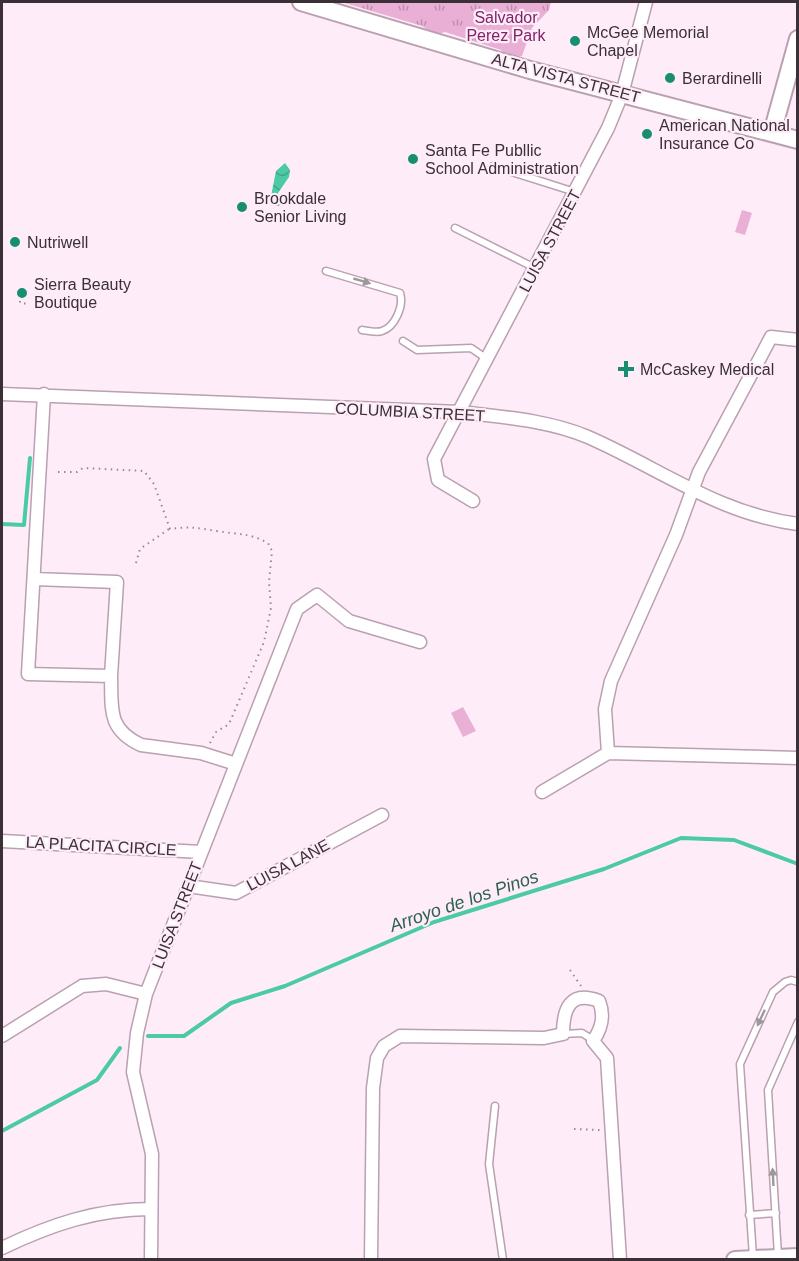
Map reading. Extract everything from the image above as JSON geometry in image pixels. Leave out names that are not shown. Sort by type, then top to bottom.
[{"type":"street","name":"ALTA VISTA STREET","points":[[301,2],[530,70],[798,140]]},
{"type":"street","name":"LUISA STREET","points":[[473,501],[438,480],[435,471],[437,451],[576,192],[622,94],[646,2]]},
{"type":"street","points":[[772,133],[798,39]]},
{"type":"street","points":[[608,753],[605,709],[611,681],[676,535],[702,466],[761,356],[764,345],[771,337],[798,340]]},
{"type":"street","name":"COLUMBIA STREET","points":[[2,394],[459,412],[544,423],[587,437],[693,491],[742,512],[798,524]]},
{"type":"street","points":[[44,394],[28,674],[111,676]]},
{"type":"street","points":[[34,579],[117,582],[111,676],[112,717],[118,728],[141,745],[201,753],[237,764]]},
{"type":"street","name":"LUISA STREET","points":[[151,1260],[152,1154],[133,1072],[146,994],[297,609],[317,595],[349,621],[420,642]]},
{"type":"street","points":[[543,792],[608,753],[798,758]]},
{"type":"street","name":"LUISA LANE","points":[[188,885],[236,893],[382,815]]},
{"type":"street","name":"LA PLACITA CIRCLE","points":[[2,841],[201,852]]},
{"type":"street","points":[[2,1036],[82,986],[106,984],[146,994]]},
{"type":"street","points":[[371,1260],[372,1088],[377,1058],[384,1046],[400,1036],[544,1038],[563,1034],[563,1017],[570,1004],[579,998],[588,997],[598,1001],[602,1010],[600,1031],[593,1041],[606,1058],[620,1260]]},
{"type":"street","points":[[2,1248],[39,1230],[77,1218],[116,1209],[150,1209]]},
{"type":"street","points":[[735,1260],[778,1256],[798,1257]]},
{"type":"lane","points":[[493,166],[576,192]]},
{"type":"lane","points":[[455,228],[535,269]]},
{"type":"lane","points":[[327,271],[397,291],[402,298],[392,325],[380,333],[362,330]]},
{"type":"lane","points":[[403,341],[417,350],[471,348],[487,359]]},
{"type":"lane","points":[[753,1258],[740,1064],[773,993],[785,982],[791,980],[798,982]]},
{"type":"lane","points":[[778,1256],[768,1090],[798,1022]]},
{"type":"lane","points":[[563,1034],[582,1033],[593,1041]]},
{"type":"lane","points":[[495,1106],[489,1164],[503,1260]]},
{"type":"lane","points":[[749,1215],[776,1213]]},
{"type":"path","points":[[20,301],[20,303],[29,304]]},
{"type":"path","points":[[58,472],[77,472],[83,468],[144,471],[154,484],[170,529]]},
{"type":"path","points":[[136,563],[140,549],[170,529],[195,526],[219,532],[237,532],[268,543],[272,551],[269,582],[271,608],[264,642],[240,692],[234,714],[229,723],[212,737],[208,748]]},
{"type":"path","points":[[570,970],[581,986]]},
{"type":"path","points":[[574,1129],[603,1130]]},
{"type":"green space","name":"Salvador Perez Park","points":[[341,2],[551,2],[549,10],[532,28],[522,56],[513,57],[501,50],[445,32],[435,35],[422,26]]},
{"type":"green space","points":[[742,210],[752,213],[745,235],[735,232]]},
{"type":"green space","points":[[463,707],[476,731],[463,737],[451,713]]},
{"type":"water","points":[[285,163],[290,170],[289,177],[278,193],[281,202],[279,206],[274,206],[270,201],[276,171]]},
{"type":"waterway","points":[[2,524],[24,525],[30,458]]},
{"type":"waterway","name":"Arroyo de los Pinos","points":[[148,1036],[184,1036],[231,1003],[285,986],[434,922],[604,869],[681,838],[734,840],[798,864]]},
{"type":"waterway","name":"Arroyo de los Pinos","points":[[2,1131],[97,1080],[120,1048]]},
{"type":"place","name":"McGee Memorial Chapel","points":[[575,41]]},
{"type":"place","name":"Berardinelli","points":[[670,78]]},
{"type":"place","name":"American National Insurance Co","points":[[647,134]]},
{"type":"place","name":"Santa Fe Publlic School Administration","points":[[413,159]]},
{"type":"place","name":"Brookdale Senior Living","points":[[242,207]]},
{"type":"place","name":"Nutriwell","points":[[15,242]]},
{"type":"place","name":"Sierra Beauty Boutique","points":[[22,293]]},
{"type":"place","name":"McCaskey Medical","points":[[626,369]]}]
